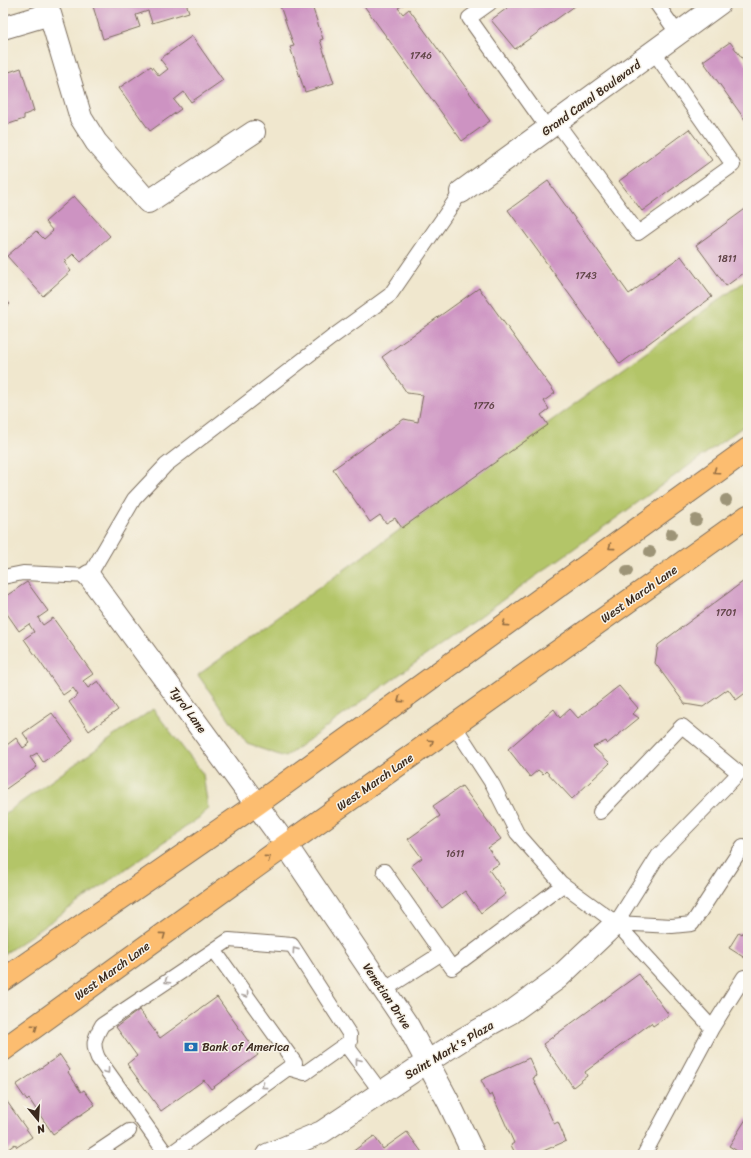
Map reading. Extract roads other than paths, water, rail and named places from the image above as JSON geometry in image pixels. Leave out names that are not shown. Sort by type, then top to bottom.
[{"type":"main road","points":[[3,980],[257,804],[748,449]]},
{"type":"main road","name":"West March Lane","points":[[3,1050],[286,845],[748,516]]},
{"type":"street","name":"Grand Canal Boulevard","points":[[461,192],[720,3]]},
{"type":"street","points":[[3,28],[48,8],[81,118],[96,142],[148,202],[254,132]]},
{"type":"street","name":"Tyrol Lane","points":[[89,576],[286,845]]},
{"type":"street","name":"Venetian Drive","points":[[286,845],[408,1026],[448,1101],[474,1155]]},
{"type":"street","name":"Saint Mark's Plaza","points":[[267,1155],[291,1151],[427,1062],[510,1014],[558,978],[616,923]]},
{"type":"lane","points":[[490,3],[469,18],[552,126],[638,233],[732,165],[654,52]]},
{"type":"lane","points":[[656,3],[678,34]]},
{"type":"lane","points":[[3,577],[23,573],[89,576],[134,499],[166,465],[331,338],[390,295],[461,192]]},
{"type":"lane","points":[[454,725],[493,785],[517,833],[563,885],[616,923],[712,1028]]},
{"type":"lane","points":[[600,812],[682,726],[739,773],[658,856],[616,923]]},
{"type":"lane","points":[[616,923],[672,926],[692,924],[743,846]]},
{"type":"lane","points":[[384,871],[452,968],[563,885]]},
{"type":"lane","points":[[214,950],[295,1063],[168,1155],[98,1058],[94,1050],[94,1040],[102,1026],[214,950],[229,940],[292,945],[350,1035],[349,1049],[381,1092]]},
{"type":"lane","points":[[384,990],[442,953]]},
{"type":"lane","points":[[644,1155],[712,1028],[744,978]]},
{"type":"lane","points":[[288,1068],[305,1073],[350,1041]]},
{"type":"lane","points":[[93,1155],[129,1131]]},
{"type":"place","name":"Bank of America","points":[[191,1047]]}]
